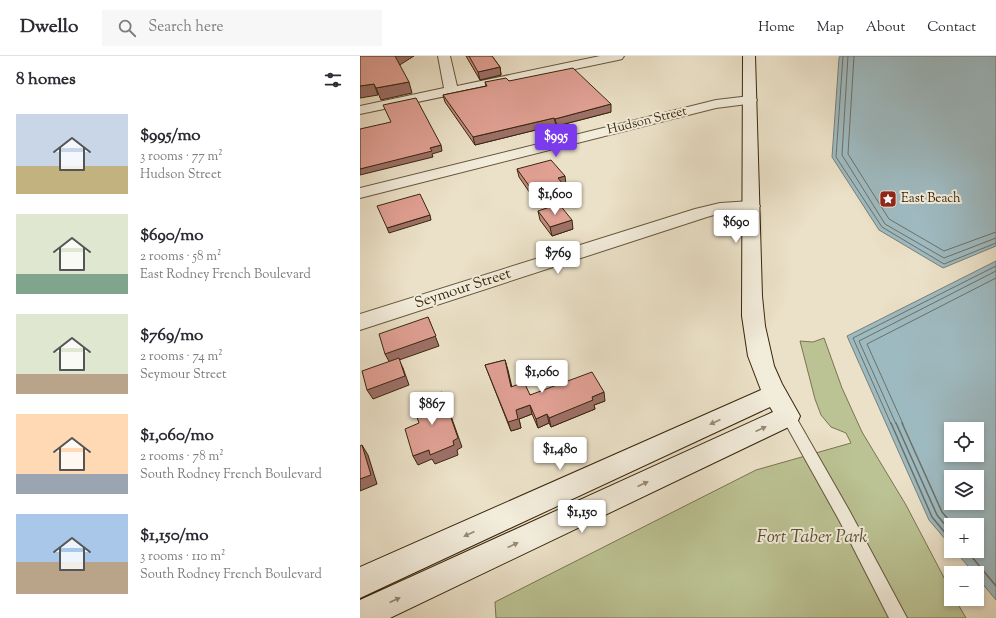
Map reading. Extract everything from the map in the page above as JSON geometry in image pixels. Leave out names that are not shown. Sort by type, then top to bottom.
[{"type":"street","points":[[444,56],[451,90]]},
{"type":"street","points":[[360,110],[618,56]]},
{"type":"street","points":[[749,56],[752,296],[756,340],[762,366],[782,405]]},
{"type":"street","name":"Hudson Street","points":[[360,193],[716,104],[750,100]]},
{"type":"street","name":"Seymour Street","points":[[360,322],[701,213],[720,208],[751,206]]},
{"type":"street","points":[[360,583],[782,405]]},
{"type":"street","points":[[360,616],[782,405]]},
{"type":"lane","points":[[782,405],[844,515],[898,618]]},
{"type":"green space","name":"Fort Taber Park","points":[[824,338],[842,388],[862,432],[906,505],[944,578],[944,606],[959,606],[966,618],[496,618],[495,602],[756,470],[851,443],[846,433],[831,427],[821,415],[815,399],[800,341],[813,342]]},
{"type":"water","points":[[840,56],[996,56],[996,246],[943,268],[879,230],[832,157]]},
{"type":"water","points":[[996,261],[996,600],[984,585],[984,566],[968,566],[961,558],[984,558],[984,518],[944,518],[944,538],[929,520],[847,336]]},
{"type":"building","points":[[360,56],[395,56],[409,82],[376,88],[374,84],[360,86]]},
{"type":"building","points":[[469,56],[492,56],[500,67],[478,72]]},
{"type":"building","points":[[573,68],[611,104],[555,119],[473,137],[443,95],[487,86],[485,82],[506,78],[509,81]]},
{"type":"building","points":[[416,98],[441,145],[430,148],[432,151],[360,169],[360,129],[391,122],[383,105]]},
{"type":"building","points":[[551,160],[565,176],[558,178],[567,189],[537,197],[517,169]]},
{"type":"building","points":[[420,194],[430,215],[387,228],[377,206]]},
{"type":"building","points":[[559,204],[572,220],[550,227],[538,211]]},
{"type":"building","points":[[428,317],[436,336],[385,354],[379,334]]},
{"type":"building","points":[[399,358],[405,376],[367,390],[362,371]]},
{"type":"building","points":[[505,360],[511,387],[524,382],[530,395],[592,372],[604,392],[592,397],[593,400],[549,418],[547,414],[536,419],[530,405],[516,410],[518,419],[508,422],[485,365]]},
{"type":"building","points":[[442,392],[458,438],[453,441],[454,445],[430,455],[429,450],[413,456],[405,429],[419,423],[412,403]]},
{"type":"building","points":[[362,445],[371,475],[360,479],[360,446]]},
{"type":"place","name":"East Beach","points":[[888,199]]}]
